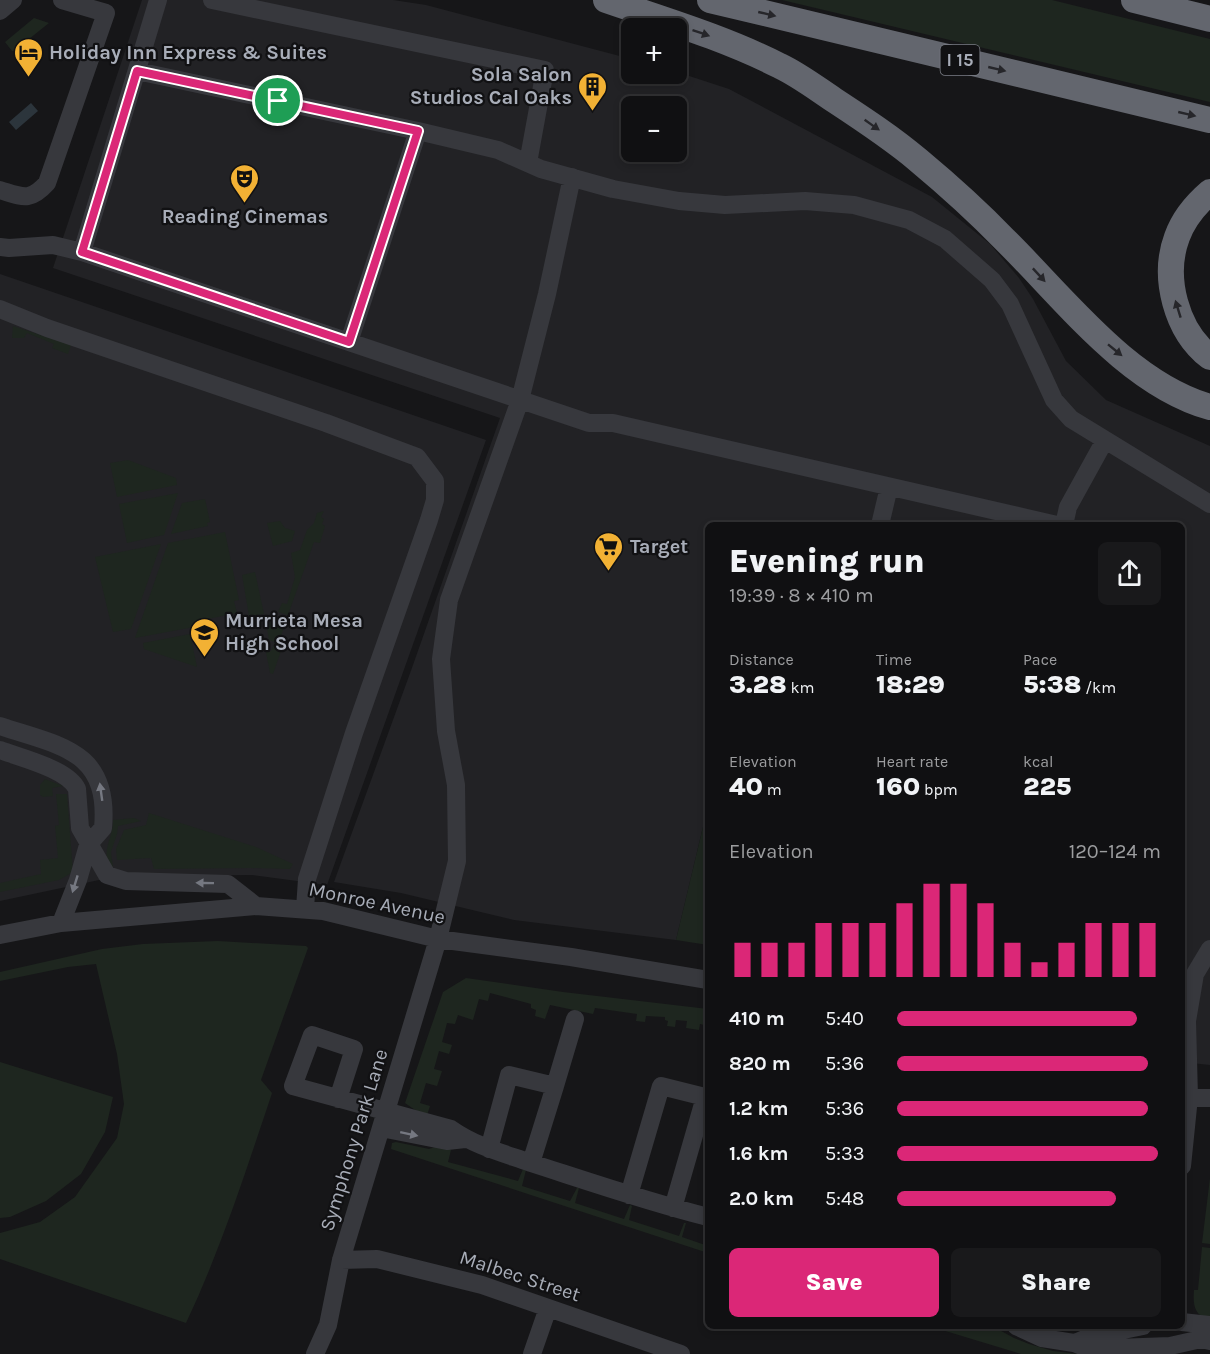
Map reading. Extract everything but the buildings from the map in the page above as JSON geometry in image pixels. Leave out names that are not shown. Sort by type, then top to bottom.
[{"type":"highway","points":[[606,0],[727,42],[781,66],[858,116],[904,149],[963,199],[1104,341],[1157,384],[1196,403],[1210,406]]},
{"type":"highway","name":"I 15","points":[[710,0],[1210,120]]},
{"type":"highway","points":[[1134,0],[1210,19]]},
{"type":"highway","points":[[1150,0],[1210,10]]},
{"type":"highway","points":[[1210,192],[1189,214],[1177,236],[1172,268],[1174,297],[1180,318],[1191,338],[1210,357]]},
{"type":"street","points":[[0,11],[13,0]]},
{"type":"street","points":[[0,190],[24,197],[37,194],[47,183],[106,13],[63,0]]},
{"type":"street","points":[[82,252],[158,0]]},
{"type":"street","points":[[212,0],[545,70],[528,163]]},
{"type":"street","points":[[137,71],[498,150],[528,163],[613,189],[679,201],[735,205],[805,201],[854,205],[909,220],[945,239],[992,280],[1010,304],[1054,400],[1071,419],[1210,504]]},
{"type":"street","points":[[349,342],[418,131]]},
{"type":"street","name":"Symphony Park Lane","points":[[315,1354],[328,1325],[341,1260],[438,939],[457,861],[456,785],[446,731],[441,659],[449,600],[520,400],[572,177]]},
{"type":"street","points":[[0,247],[53,245],[82,252],[588,423],[614,423],[1044,522]]},
{"type":"street","points":[[0,309],[47,328],[316,419],[417,457],[435,481],[435,500],[429,520],[354,733],[307,879],[304,909]]},
{"type":"street","points":[[1065,522],[1068,507],[1105,440]]},
{"type":"street","points":[[881,522],[889,487]]},
{"type":"street","points":[[0,726],[51,743],[80,757],[96,773],[101,786],[103,828],[88,845],[78,880],[61,923]]},
{"type":"street","points":[[0,750],[51,769],[75,784],[80,828],[88,845],[108,875],[126,881],[228,884],[256,906]]},
{"type":"street","name":"Monroe Avenue","points":[[0,935],[61,923],[256,906],[304,909],[323,911],[438,939],[571,957],[705,979]]},
{"type":"street","points":[[1185,1114],[1189,972],[1210,949]]},
{"type":"street","points":[[531,1163],[575,1019]]},
{"type":"street","points":[[489,1149],[509,1075],[555,1086]]},
{"type":"street","points":[[629,1195],[661,1086],[705,1097],[674,1208]]},
{"type":"street","points":[[1186,1097],[1210,1098]]},
{"type":"street","points":[[338,1099],[383,1119],[438,1133],[451,1129],[465,1139],[489,1149],[629,1195],[705,1216]]},
{"type":"street","name":"Malbec Street","points":[[341,1260],[377,1259],[483,1285],[681,1354]]},
{"type":"street","points":[[532,1354],[548,1308]]},
{"type":"street","points":[[1185,1322],[1210,1325]]},
{"type":"street","points":[[1022,1329],[1042,1338],[1074,1343],[1102,1342],[1170,1350],[1201,1339],[1210,1341]]},
{"type":"street","points":[[1102,1342],[1135,1329]]},
{"type":"street","points":[[1170,1350],[1171,1329]]},
{"type":"shaded area","points":[[142,0],[393,0],[426,5],[621,56],[621,84],[687,84],[687,75],[729,89],[932,197],[990,244],[1019,278],[1033,299],[1066,361],[1106,400],[1210,446],[1210,1065],[1185,1062],[1185,522],[705,522],[705,819],[676,940],[514,920],[401,893],[334,882],[500,418],[53,268]]},
{"type":"shaded area","points":[[782,0],[1052,0],[1210,39],[1210,102]]},
{"type":"shaded area","points":[[34,18],[49,23],[12,51],[5,42]]},
{"type":"shaded area","points":[[31,103],[38,111],[16,130],[9,122]]},
{"type":"shaded area","name":"Murrieta Mesa High School","points":[[0,274],[486,440],[327,885],[252,875],[118,876],[0,901]]},
{"type":"shaded area","points":[[13,326],[71,345],[68,354],[52,348],[54,344],[27,333],[24,338],[12,338]]},
{"type":"shaded area","points":[[128,460],[176,478],[177,485],[117,497],[110,463]]},
{"type":"shaded area","points":[[178,493],[164,535],[127,543],[119,504]]},
{"type":"shaded area","points":[[205,499],[210,522],[207,523],[208,526],[171,534],[182,503]]},
{"type":"shaded area","points":[[324,511],[321,517],[324,519],[322,524],[325,526],[320,543],[314,542],[288,615],[278,612],[282,603],[287,604],[295,577],[291,553],[300,550],[307,530],[314,523],[317,513]]},
{"type":"shaded area","points":[[280,521],[285,528],[295,531],[292,541],[273,546],[267,523]]},
{"type":"shaded area","points":[[225,532],[239,600],[234,601],[237,613],[198,621],[199,626],[135,638],[168,543]]},
{"type":"shaded area","points":[[161,544],[131,629],[113,632],[95,557]]},
{"type":"shaded area","points":[[255,572],[264,614],[249,616],[242,575]]},
{"type":"shaded area","points":[[277,618],[286,621],[279,642],[283,645],[273,674],[270,673],[266,652],[271,651],[275,642],[269,640],[266,623],[274,622]]},
{"type":"shaded area","points":[[190,634],[197,667],[144,649],[143,643]]},
{"type":"shaded area","points":[[45,779],[63,786],[52,788],[53,796],[43,797],[40,795],[40,785]]},
{"type":"shaded area","points":[[56,794],[67,794],[73,872],[59,880],[0,892],[0,883],[41,874],[40,860],[58,858],[55,826],[59,825]]},
{"type":"shaded area","points":[[149,813],[256,847],[293,864],[290,869],[154,869],[151,858],[117,860],[116,849],[124,830],[146,825]]},
{"type":"shaded area","points":[[134,818],[141,821],[118,826],[111,852],[113,867],[110,868],[107,849],[113,820]]},
{"type":"shaded area","points":[[705,819],[705,945],[676,940]]},
{"type":"shaded area","points":[[218,941],[306,946],[308,948],[261,1080],[272,1093],[222,1238],[186,1323],[0,1259],[0,1233],[40,1222],[75,1197],[117,1138],[124,1104],[117,1054],[96,964],[68,967],[0,981],[0,972],[102,949],[143,944]]},
{"type":"shaded area","points":[[466,978],[705,1009],[705,1025],[700,1024],[699,1030],[686,1028],[687,1021],[676,1020],[675,1027],[667,1026],[668,1021],[665,1017],[646,1016],[645,1022],[636,1021],[637,1014],[595,1008],[593,1014],[550,1005],[545,1019],[535,1016],[536,1010],[531,1008],[531,1004],[490,993],[488,1001],[479,999],[473,1020],[458,1015],[455,1024],[447,1023],[442,1042],[452,1045],[449,1054],[439,1051],[434,1069],[442,1071],[437,1086],[426,1083],[420,1103],[430,1106],[427,1115],[405,1103],[443,992]]},
{"type":"shaded area","points":[[0,1062],[113,1097],[105,1132],[81,1174],[46,1201],[10,1217],[0,1218]]},
{"type":"shaded area","points":[[392,1143],[429,1149],[441,1145],[451,1150],[448,1162],[518,1181],[523,1169],[526,1170],[522,1186],[570,1201],[579,1188],[575,1203],[624,1219],[630,1205],[632,1206],[629,1220],[679,1236],[686,1223],[682,1237],[705,1245],[705,1252],[391,1149]]},
{"type":"shaded area","points":[[1210,1178],[1210,1244],[1202,1243]]},
{"type":"shaded area","points":[[1202,1247],[1210,1248],[1210,1319],[1198,1312],[1194,1300],[1194,1290],[1198,1290]]},
{"type":"shaded area","points":[[939,1329],[998,1329],[1029,1344],[1053,1351],[1078,1354],[1021,1354]]},
{"type":"place","name":"Holiday Inn Express & Suites","points":[[28,78]]},
{"type":"place","name":"Sola Salon Studios Cal Oaks","points":[[593,112]]},
{"type":"place","name":"Reading Cinemas","points":[[245,204]]},
{"type":"place","name":"Target","points":[[609,572]]},
{"type":"place","name":"Murrieta Mesa High School","points":[[204,658]]},
{"type":"route","points":[[137,71],[278,101],[418,131],[349,342],[82,252],[137,71]]}]
